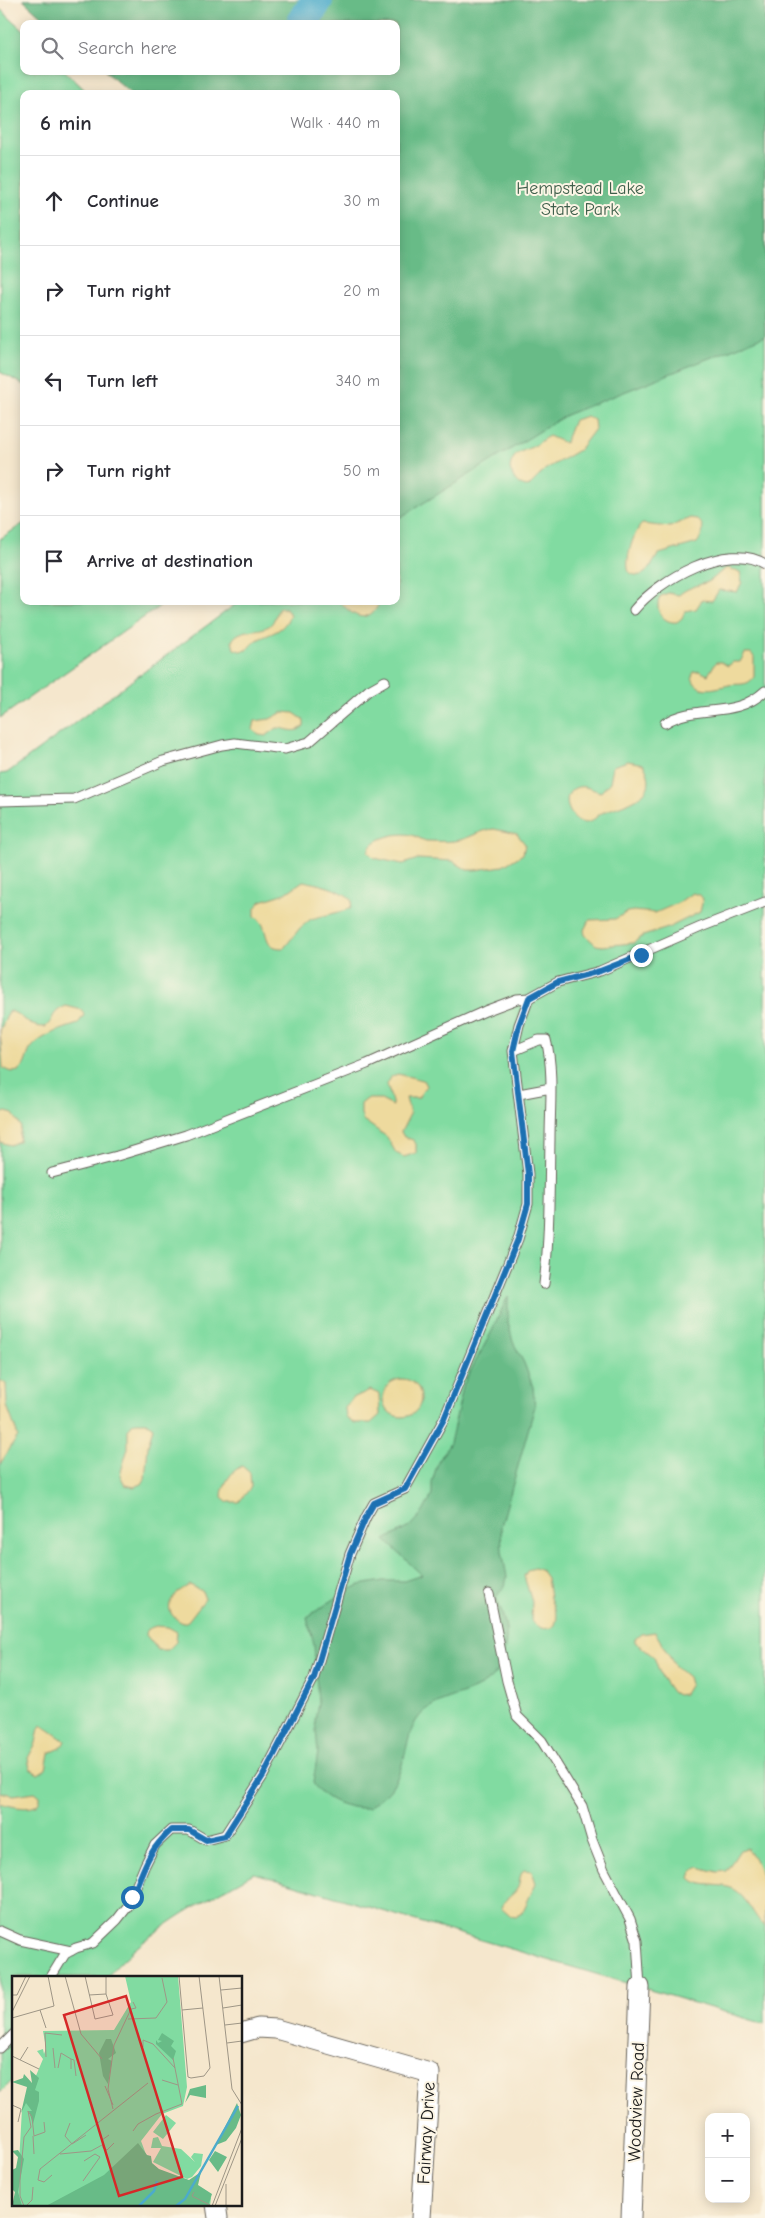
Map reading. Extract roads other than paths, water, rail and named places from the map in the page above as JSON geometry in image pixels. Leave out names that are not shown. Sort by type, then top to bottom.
[{"type":"street","name":"Woodview Road","points":[[631,2218],[640,1987]]},
{"type":"street","name":"Fairway Drive","points":[[242,2033],[258,2028],[276,2029],[430,2073],[421,2218]]},
{"type":"lane","points":[[634,610],[662,584],[697,566],[736,556],[746,556],[765,564]]},
{"type":"lane","points":[[0,801],[74,799],[163,761],[222,744],[235,743],[273,749],[297,747],[308,742],[369,690],[384,681]]},
{"type":"lane","points":[[665,723],[676,716],[728,710],[742,706],[755,700],[765,691]]},
{"type":"lane","points":[[52,1172],[117,1156],[186,1135],[367,1064],[485,1011],[517,999],[529,998],[558,982],[600,971],[641,955],[701,927],[765,902]]},
{"type":"lane","points":[[52,1976],[66,1954],[93,1943],[117,1920],[128,1906],[142,1870],[156,1845],[171,1830],[189,1830],[206,1840],[225,1836],[263,1776],[314,1678],[350,1554],[366,1517],[374,1503],[405,1489],[444,1419],[518,1239],[528,1204],[528,1174],[513,1051],[519,1025],[529,998]]},
{"type":"lane","points":[[513,1051],[539,1040],[546,1040],[549,1050],[551,1088],[550,1227],[544,1284]]},
{"type":"lane","points":[[519,1094],[551,1088]]},
{"type":"lane","points":[[490,1594],[507,1681],[517,1716],[542,1740],[582,1806],[592,1840],[604,1870],[630,1919],[638,1941],[640,1987]]},
{"type":"lane","points":[[0,1931],[20,1940],[71,1951]]},
{"type":"lane","points":[[0,2048],[12,2036]]},
{"type":"waterway","points":[[304,20],[317,0]]},
{"type":"park label","name":"Hempstead Lake State Park","points":[[580,198]]}]
